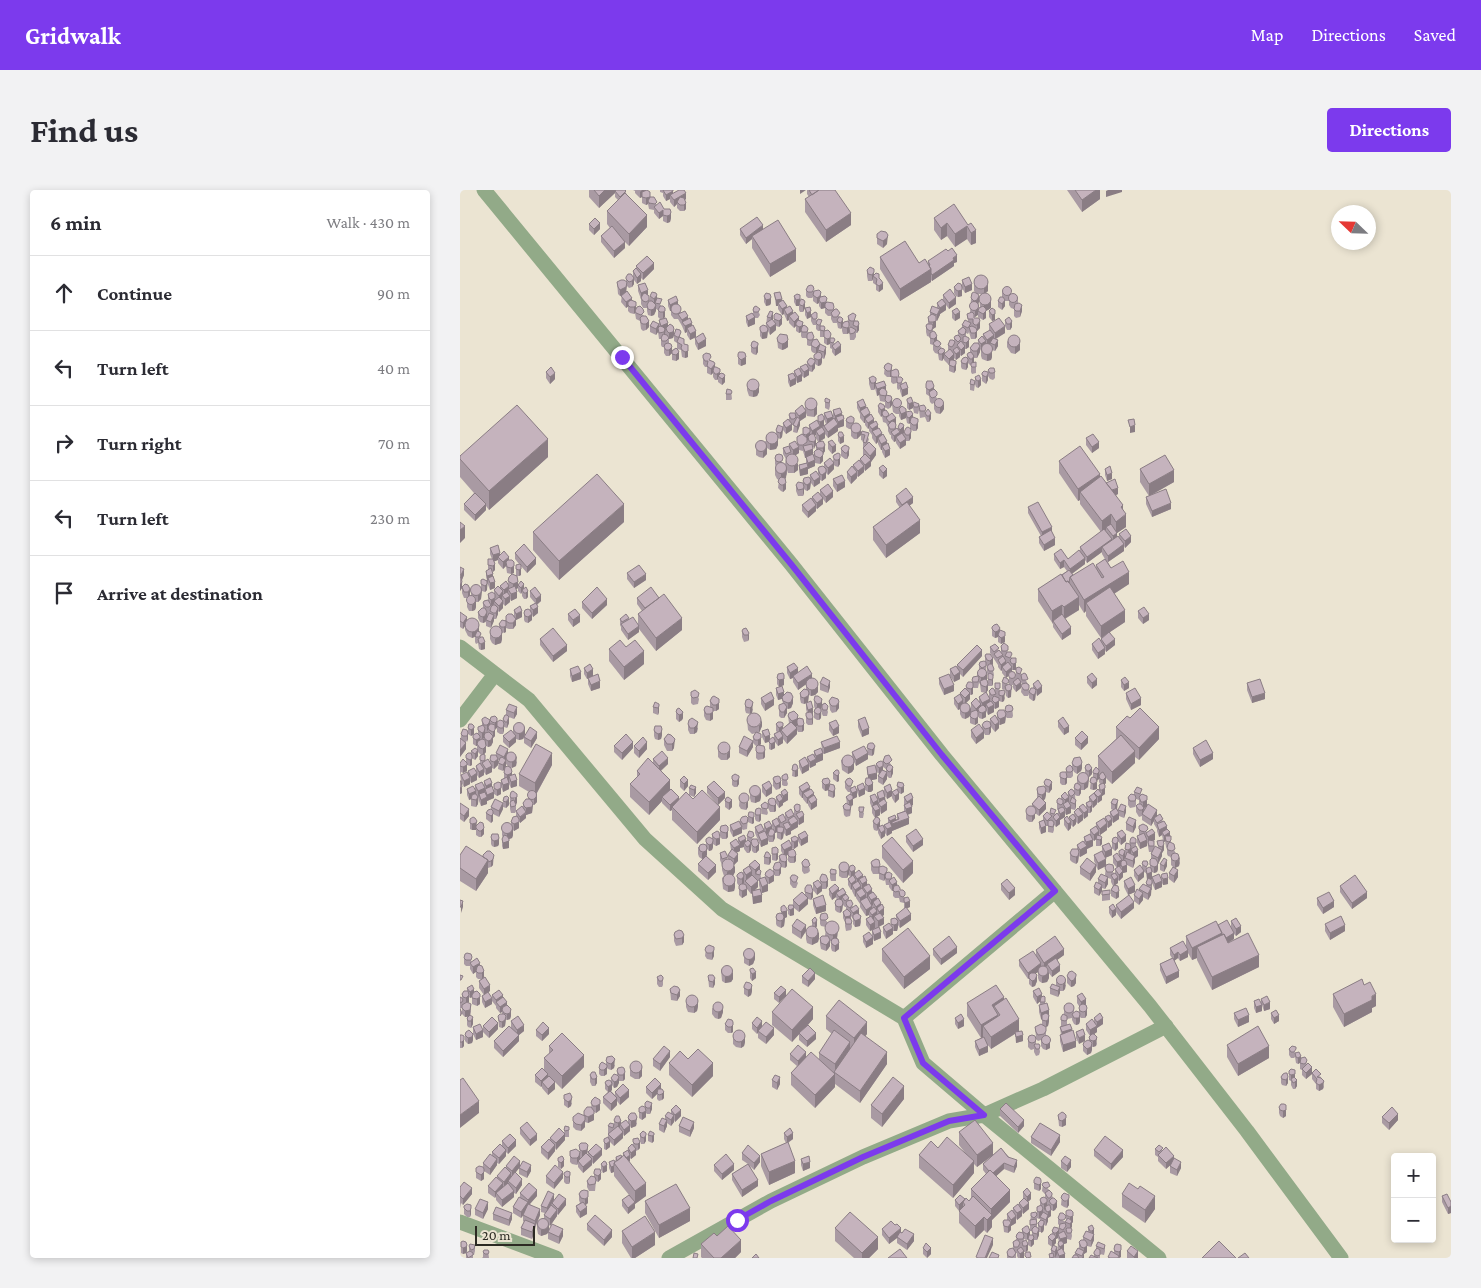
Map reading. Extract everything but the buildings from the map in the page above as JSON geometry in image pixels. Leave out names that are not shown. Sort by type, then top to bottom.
[{"type":"street","points":[[484,190],[791,564],[942,755],[1166,1026],[1341,1258]]},
{"type":"street","points":[[460,647],[529,700],[645,839],[722,909],[904,1018],[923,1063],[1159,1258]]},
{"type":"street","points":[[460,720],[495,674]]},
{"type":"street","points":[[904,1018],[1055,891]]},
{"type":"street","points":[[669,1258],[771,1201],[863,1157],[949,1121],[984,1115],[1042,1089],[1166,1026]]},
{"type":"street","points":[[460,1222],[556,1258]]},
{"type":"route","points":[[622,357],[791,564],[942,755],[1055,891],[904,1018],[923,1063],[984,1115],[949,1121],[863,1157],[771,1201],[737,1220]]}]
